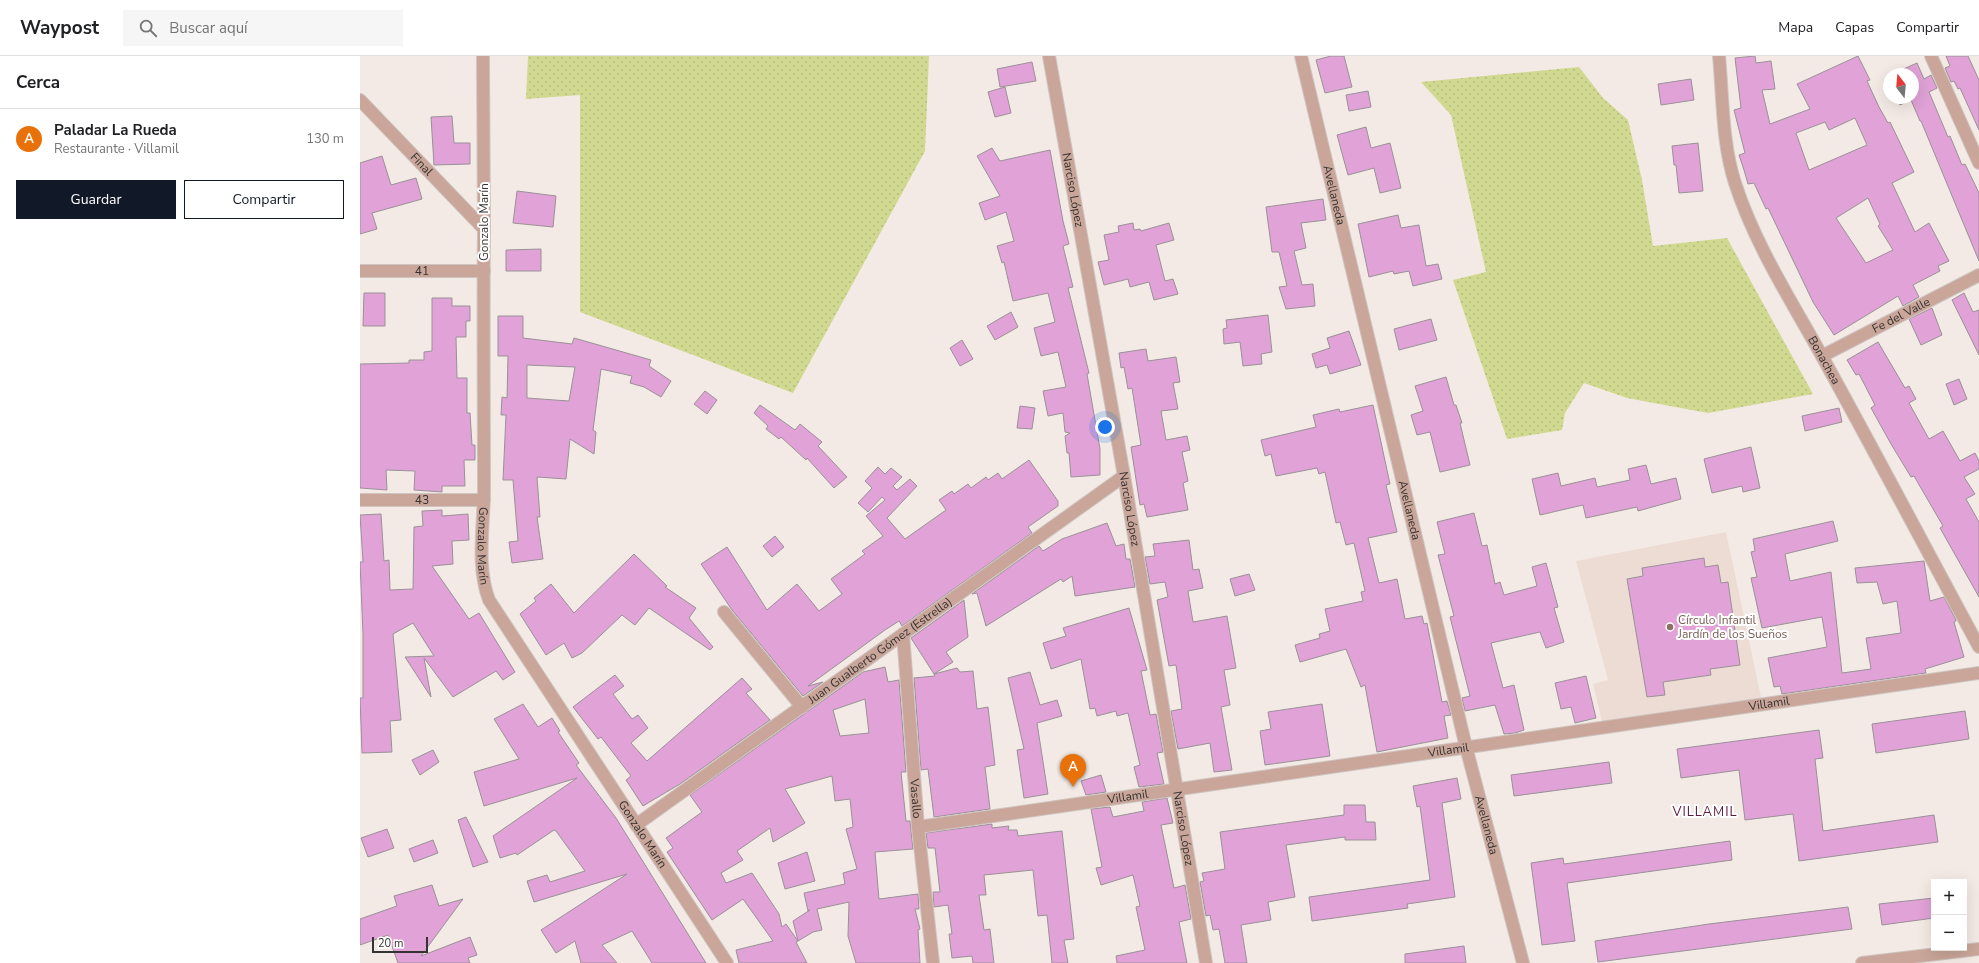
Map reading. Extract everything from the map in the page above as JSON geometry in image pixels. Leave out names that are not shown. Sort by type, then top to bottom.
[{"type":"street","name":"Gonzalo Marín","points":[[483,56],[483,586],[489,600],[727,963]]},
{"type":"street","name":"Narciso López","points":[[1049,56],[1124,476],[1206,963]]},
{"type":"street","name":"Avellaneda","points":[[1301,56],[1466,748],[1523,963]]},
{"type":"street","name":"Bonachea","points":[[1719,56],[1727,148],[1735,182],[1775,272],[1979,647]]},
{"type":"street","points":[[1931,56],[1979,163]]},
{"type":"street","name":"Final","points":[[360,100],[484,229]]},
{"type":"street","name":"41","points":[[360,271],[484,271]]},
{"type":"street","name":"Fe del Valle","points":[[1822,356],[1979,275]]},
{"type":"street","name":"Juan Gualberto Gómez (Estrella)","points":[[636,825],[1124,476]]},
{"type":"street","name":"43","points":[[360,500],[484,500]]},
{"type":"street","points":[[724,612],[802,707]]},
{"type":"street","name":"Vasallo","points":[[903,634],[918,827],[933,963]]},
{"type":"street","name":"Villamil","points":[[918,827],[1979,673]]},
{"type":"street","points":[[1862,963],[1884,962],[1979,949]]},
{"type":"shaded area","name":"Círculo Infantil Jardín de los Sueños","points":[[1726,532],[1762,702],[1603,726],[1593,684],[1608,680],[1576,561]]},
{"type":"green space","points":[[528,56],[929,56],[925,151],[793,393],[580,312],[580,95],[526,99]]},
{"type":"green space","points":[[1579,67],[1603,98],[1628,120],[1642,180],[1653,246],[1727,238],[1813,394],[1708,413],[1627,398],[1584,383],[1565,413],[1562,430],[1507,439],[1453,280],[1486,272],[1451,115],[1421,82]]},
{"type":"building","points":[[1331,56],[1344,56],[1352,87],[1325,93],[1316,60]]},
{"type":"building","points":[[1755,56],[1756,63],[1771,61],[1775,89],[1762,90],[1770,124],[1810,109],[1797,84],[1858,56],[1870,80],[1867,81],[1879,107],[1888,123],[1890,122],[1914,172],[1892,183],[1915,232],[1929,223],[1949,261],[1938,266],[1940,271],[1913,285],[1919,297],[1903,306],[1898,296],[1834,335],[1813,302],[1768,208],[1766,209],[1754,183],[1748,184],[1739,155],[1745,153],[1734,110],[1741,108],[1735,58]],"holes":[[[1855,118],[1867,145],[1809,170],[1796,133],[1825,122],[1829,130]],[[1868,198],[1880,224],[1878,226],[1893,250],[1866,263],[1836,218]]]},
{"type":"building","points":[[1946,56],[1968,56],[1979,80],[1979,130],[1960,88],[1958,89],[1954,81],[1951,82],[1945,68],[1950,66]]},
{"type":"building","points":[[1032,62],[1036,81],[1000,87],[997,69]]},
{"type":"building","points":[[1917,63],[1924,79],[1931,75],[1937,88],[1929,92],[1948,137],[1950,136],[1962,165],[1965,164],[1979,193],[1979,261],[1913,104],[1919,104],[1919,68],[1906,68]]},
{"type":"building","points":[[1691,79],[1694,100],[1661,105],[1658,84]]},
{"type":"building","points":[[1005,87],[1011,113],[995,117],[988,92]]},
{"type":"building","points":[[1368,91],[1371,107],[1349,111],[1346,95]]},
{"type":"building","points":[[452,116],[454,143],[470,143],[470,164],[434,165],[431,117]]},
{"type":"building","points":[[1366,127],[1371,148],[1390,143],[1401,188],[1380,193],[1374,168],[1348,175],[1337,135]]},
{"type":"building","points":[[1698,143],[1703,191],[1679,193],[1672,146]]},
{"type":"building","points":[[992,148],[1000,161],[1050,150],[1063,221],[1069,244],[1063,246],[1073,287],[1068,288],[1089,373],[1087,374],[1100,449],[1100,475],[1071,477],[1069,453],[1067,453],[1065,436],[1070,433],[1065,432],[1063,413],[1048,416],[1043,391],[1066,387],[1058,352],[1041,356],[1034,328],[1055,322],[1048,293],[1013,301],[1004,262],[1002,263],[997,246],[1014,241],[1006,212],[985,220],[979,203],[1000,196],[977,156]]},
{"type":"building","points":[[382,156],[391,185],[416,178],[422,199],[372,213],[377,229],[360,234],[360,163]]},
{"type":"building","points":[[517,191],[556,196],[553,227],[513,223]]},
{"type":"building","points":[[1323,199],[1326,220],[1301,223],[1306,248],[1294,251],[1302,285],[1313,284],[1315,306],[1286,309],[1279,287],[1287,286],[1279,252],[1272,252],[1266,207]]},
{"type":"building","points":[[1398,215],[1401,228],[1419,225],[1426,266],[1438,264],[1442,279],[1413,286],[1409,271],[1394,274],[1393,271],[1369,277],[1358,224]]},
{"type":"building","points":[[1133,223],[1134,230],[1140,229],[1141,231],[1169,223],[1174,240],[1156,245],[1165,281],[1173,279],[1178,294],[1154,300],[1149,282],[1130,287],[1128,279],[1104,285],[1098,262],[1109,260],[1104,235],[1119,232],[1118,226]]},
{"type":"building","points":[[541,249],[541,271],[506,271],[506,250]]},
{"type":"building","points":[[364,293],[385,293],[385,326],[363,326]]},
{"type":"building","points":[[1964,293],[1973,312],[1979,310],[1979,355],[1952,300]]},
{"type":"building","points":[[432,298],[452,298],[452,306],[470,306],[470,321],[466,321],[466,337],[456,337],[457,378],[467,378],[467,413],[470,413],[472,445],[475,445],[475,460],[464,460],[465,486],[442,486],[442,492],[414,490],[415,471],[386,470],[387,490],[360,488],[360,364],[409,363],[409,360],[424,360],[424,352],[432,351]]},
{"type":"building","points":[[1932,308],[1942,335],[1921,345],[1909,319]]},
{"type":"building","points":[[1011,312],[1018,327],[995,340],[987,326]]},
{"type":"building","points":[[1268,315],[1272,352],[1261,354],[1262,364],[1243,366],[1240,342],[1224,344],[1223,329],[1227,328],[1226,320]]},
{"type":"building","points":[[498,316],[523,316],[523,338],[572,344],[574,338],[651,360],[649,366],[671,381],[661,397],[644,387],[630,383],[632,376],[601,369],[593,430],[596,432],[594,454],[570,439],[566,479],[537,477],[540,517],[537,517],[543,559],[512,563],[509,542],[518,541],[513,480],[503,480],[506,415],[501,415],[502,397],[507,398],[508,356],[498,356]],"holes":[[[527,365],[575,367],[569,401],[527,398]]]},
{"type":"building","points":[[1431,319],[1437,340],[1399,350],[1394,329]]},
{"type":"building","points":[[1349,331],[1361,365],[1330,374],[1327,365],[1316,368],[1312,354],[1330,348],[1327,338]]},
{"type":"building","points":[[962,340],[973,359],[960,366],[950,348]]},
{"type":"building","points":[[1878,342],[1905,388],[1909,386],[1916,399],[1909,403],[1929,439],[1943,431],[1960,461],[1975,453],[1979,461],[1979,469],[1964,477],[1975,494],[1966,499],[1979,522],[1979,597],[1940,528],[1943,526],[1914,476],[1911,477],[1871,408],[1875,405],[1859,374],[1856,375],[1847,360]]},
{"type":"building","points":[[1146,349],[1148,361],[1176,357],[1180,382],[1173,383],[1178,409],[1161,411],[1166,440],[1187,436],[1190,450],[1182,452],[1188,481],[1183,483],[1188,510],[1147,517],[1144,504],[1140,505],[1131,447],[1141,445],[1132,388],[1128,389],[1124,367],[1121,368],[1119,353]]},
{"type":"building","points":[[1446,377],[1454,405],[1456,405],[1462,423],[1460,423],[1470,465],[1440,472],[1430,432],[1417,435],[1411,415],[1423,411],[1415,386]]},
{"type":"building","points":[[1959,379],[1967,399],[1954,405],[1946,384]]},
{"type":"building","points":[[705,391],[717,400],[707,414],[694,404]]},
{"type":"building","points":[[760,405],[795,430],[800,424],[822,442],[818,446],[847,477],[834,488],[807,458],[806,460],[781,437],[779,439],[766,429],[768,426],[754,413]]},
{"type":"building","points":[[1373,405],[1390,484],[1386,485],[1397,532],[1368,538],[1379,583],[1397,579],[1405,619],[1422,616],[1424,624],[1427,623],[1442,702],[1447,701],[1451,715],[1444,716],[1448,738],[1377,752],[1365,685],[1361,687],[1346,649],[1300,662],[1295,645],[1320,638],[1319,634],[1330,631],[1325,609],[1363,601],[1361,592],[1365,591],[1354,543],[1346,545],[1340,522],[1336,523],[1325,472],[1319,474],[1317,468],[1276,476],[1271,454],[1265,456],[1261,440],[1316,427],[1313,415],[1339,409],[1340,412]]},
{"type":"building","points":[[1020,406],[1035,408],[1032,429],[1017,428]]},
{"type":"building","points":[[1839,408],[1842,422],[1805,431],[1802,416]]},
{"type":"building","points":[[1751,447],[1760,488],[1743,492],[1742,486],[1712,493],[1704,459]]},
{"type":"building","points":[[1029,460],[1058,501],[1058,506],[1028,527],[1032,533],[902,626],[899,621],[885,630],[808,686],[823,682],[803,696],[732,610],[701,564],[727,547],[767,610],[797,584],[819,611],[842,594],[831,579],[865,554],[862,551],[883,536],[866,516],[885,500],[882,497],[868,512],[858,503],[872,488],[865,481],[878,467],[885,474],[891,468],[902,477],[893,486],[897,490],[910,479],[917,486],[887,518],[905,539],[946,510],[939,500],[952,491],[954,494],[968,484],[971,488],[986,477],[988,480],[998,473],[1002,479]]},
{"type":"building","points":[[1646,465],[1651,484],[1676,478],[1681,499],[1638,511],[1637,507],[1586,518],[1583,505],[1540,515],[1532,479],[1558,473],[1561,486],[1595,478],[1597,487],[1630,480],[1628,469]]},
{"type":"building","points":[[442,510],[442,516],[468,514],[469,540],[452,541],[453,564],[432,566],[469,619],[479,613],[515,672],[503,680],[496,671],[453,697],[424,658],[431,697],[405,657],[434,656],[413,623],[393,634],[401,720],[390,721],[392,752],[362,753],[360,698],[363,698],[363,634],[360,562],[363,562],[360,515],[381,514],[384,561],[389,560],[390,590],[413,589],[414,527],[423,526],[422,511]]},
{"type":"building","points":[[1474,513],[1482,546],[1487,545],[1495,584],[1500,582],[1504,595],[1537,586],[1532,567],[1546,563],[1558,607],[1554,608],[1564,642],[1546,648],[1540,632],[1491,643],[1503,688],[1514,685],[1524,730],[1515,733],[1504,734],[1495,705],[1465,711],[1462,698],[1470,696],[1450,617],[1454,616],[1438,555],[1445,554],[1437,522]]},
{"type":"building","points":[[1833,521],[1838,541],[1785,554],[1790,581],[1831,572],[1842,673],[1871,669],[1866,638],[1901,633],[1897,601],[1883,604],[1877,582],[1857,583],[1855,568],[1924,561],[1930,601],[1944,597],[1956,621],[1954,622],[1964,657],[1925,669],[1926,673],[1782,694],[1780,686],[1774,687],[1768,658],[1827,647],[1822,617],[1762,628],[1751,578],[1757,577],[1751,552],[1755,551],[1753,539]]},
{"type":"building","points":[[1107,523],[1116,546],[1124,544],[1126,559],[1130,559],[1135,587],[1075,596],[1072,576],[1063,582],[1061,579],[986,626],[977,593],[972,594],[1039,546],[1043,551],[1062,539]]},
{"type":"building","points":[[775,536],[784,547],[772,557],[763,546]]},
{"type":"building","points":[[1189,540],[1193,570],[1199,569],[1203,588],[1188,591],[1193,622],[1227,616],[1236,668],[1224,670],[1230,705],[1221,707],[1232,770],[1214,772],[1210,743],[1178,749],[1171,711],[1182,709],[1176,665],[1169,666],[1157,600],[1168,597],[1165,582],[1150,584],[1145,557],[1155,556],[1153,544]]},
{"type":"building","points":[[634,554],[667,586],[665,587],[696,608],[689,618],[713,647],[710,650],[649,608],[635,625],[622,615],[582,653],[572,658],[564,643],[546,655],[520,614],[536,601],[534,598],[551,584],[574,613]]},
{"type":"building","points":[[1704,558],[1705,567],[1718,565],[1721,583],[1728,582],[1740,665],[1710,669],[1711,675],[1663,682],[1665,695],[1647,697],[1627,579],[1643,576],[1642,568]]},
{"type":"building","points":[[1249,574],[1255,590],[1235,596],[1230,579]]},
{"type":"building","points":[[964,600],[968,637],[946,652],[953,662],[934,674],[911,638]]},
{"type":"building","points":[[1129,608],[1147,670],[1141,671],[1150,715],[1156,714],[1163,752],[1157,753],[1164,784],[1139,787],[1134,767],[1140,765],[1128,713],[1117,716],[1116,711],[1097,716],[1095,708],[1090,709],[1081,659],[1051,669],[1043,643],[1066,636],[1063,628]]},
{"type":"building","points":[[885,667],[888,682],[899,680],[906,772],[901,772],[906,821],[910,821],[913,849],[875,852],[879,899],[918,894],[919,909],[915,909],[920,929],[918,930],[920,963],[856,963],[848,936],[849,902],[817,909],[822,930],[813,932],[798,941],[796,942],[807,963],[739,963],[736,950],[773,941],[743,899],[712,920],[667,852],[673,848],[666,838],[702,812],[690,795],[863,672]],"holes":[[[865,699],[869,733],[840,736],[833,710]],[[832,776],[835,801],[850,799],[853,827],[846,829],[857,869],[843,873],[845,884],[804,893],[808,911],[810,910],[793,921],[798,941],[786,924],[782,927],[779,914],[752,873],[726,883],[721,873],[743,860],[737,851],[770,828],[773,842],[805,823],[785,789]]]},
{"type":"building","points":[[957,668],[960,672],[973,671],[977,709],[988,707],[995,765],[985,767],[990,809],[934,817],[928,769],[921,770],[914,678],[935,676],[934,674]]},
{"type":"building","points":[[1030,672],[1040,705],[1057,700],[1062,716],[1037,723],[1048,794],[1024,798],[1017,750],[1024,749],[1008,678]]},
{"type":"building","points":[[615,675],[624,686],[613,694],[632,719],[638,715],[648,728],[631,743],[647,761],[742,678],[752,689],[746,693],[770,720],[680,784],[643,806],[626,780],[631,776],[601,737],[598,739],[573,707]]},
{"type":"building","points":[[1586,676],[1596,718],[1575,723],[1571,707],[1561,709],[1555,683]]},
{"type":"building","points":[[523,704],[538,727],[552,718],[560,731],[558,732],[579,763],[576,765],[616,818],[706,963],[652,963],[632,931],[602,945],[617,963],[581,963],[575,941],[556,953],[541,930],[627,874],[534,902],[527,881],[547,875],[550,882],[585,871],[556,831],[554,830],[517,855],[516,853],[500,858],[493,836],[577,778],[484,806],[474,772],[519,759],[494,719]]},
{"type":"building","points":[[1322,704],[1330,756],[1265,765],[1260,731],[1271,729],[1268,712]]},
{"type":"building","points":[[1965,711],[1969,739],[1876,753],[1872,724]]},
{"type":"building","points":[[1819,730],[1823,758],[1815,759],[1823,831],[1934,815],[1938,842],[1799,861],[1793,814],[1745,820],[1739,770],[1681,778],[1677,749]]},
{"type":"building","points":[[433,750],[439,762],[420,775],[412,760]]},
{"type":"building","points":[[1609,762],[1612,783],[1514,796],[1511,775]]},
{"type":"building","points":[[1101,775],[1106,792],[1086,795],[1081,781]]},
{"type":"building","points":[[1457,778],[1461,799],[1442,803],[1455,897],[1407,904],[1408,908],[1312,921],[1309,897],[1430,880],[1420,806],[1417,807],[1413,786]]},
{"type":"building","points":[[1167,798],[1173,823],[1161,825],[1174,888],[1185,885],[1191,919],[1179,922],[1187,963],[1117,963],[1116,956],[1145,950],[1136,907],[1140,906],[1133,875],[1101,885],[1096,868],[1102,867],[1091,809],[1110,807],[1113,817],[1144,811],[1142,802]]},
{"type":"building","points":[[1344,805],[1365,805],[1366,822],[1375,822],[1376,840],[1345,840],[1345,837],[1286,845],[1295,897],[1268,902],[1271,920],[1241,925],[1247,963],[1225,963],[1219,929],[1213,930],[1210,915],[1206,916],[1200,882],[1204,881],[1202,873],[1225,869],[1220,832],[1344,815]]},
{"type":"building","points":[[466,817],[488,862],[473,867],[458,820]]},
{"type":"building","points":[[992,824],[992,828],[1009,826],[1008,830],[1017,830],[1018,836],[1062,831],[1074,939],[1064,940],[1068,963],[1052,963],[1047,915],[1038,916],[1033,870],[984,875],[986,895],[979,895],[984,930],[990,929],[994,963],[973,963],[972,956],[952,958],[949,934],[952,934],[948,905],[934,907],[933,892],[940,892],[935,848],[928,848],[926,833]]},
{"type":"building","points":[[387,829],[394,848],[368,857],[361,838]]},
{"type":"building","points":[[433,840],[438,853],[414,862],[409,849]]},
{"type":"building","points":[[1730,841],[1732,860],[1567,883],[1575,941],[1542,945],[1531,863],[1563,858],[1564,864]]},
{"type":"building","points":[[807,852],[815,881],[785,889],[778,863]]},
{"type":"building","points":[[432,885],[439,906],[463,899],[421,956],[470,937],[477,955],[468,958],[470,963],[398,963],[388,935],[360,945],[360,919],[397,906],[394,896]]},
{"type":"building","points":[[1931,898],[1931,918],[1882,925],[1879,904]]},
{"type":"building","points":[[1848,907],[1852,929],[1598,962],[1595,941],[1709,924]]},
{"type":"building","points":[[1464,946],[1466,963],[1405,963],[1405,954]]},
{"type":"place","name":"Círculo Infantil Jardín de los Sueños","points":[[1670,627]]},
{"type":"place","name":"Paladar La Rueda","points":[[1073,787]]},
{"type":"district","name":"VILLAMIL","points":[[1705,812]]}]
